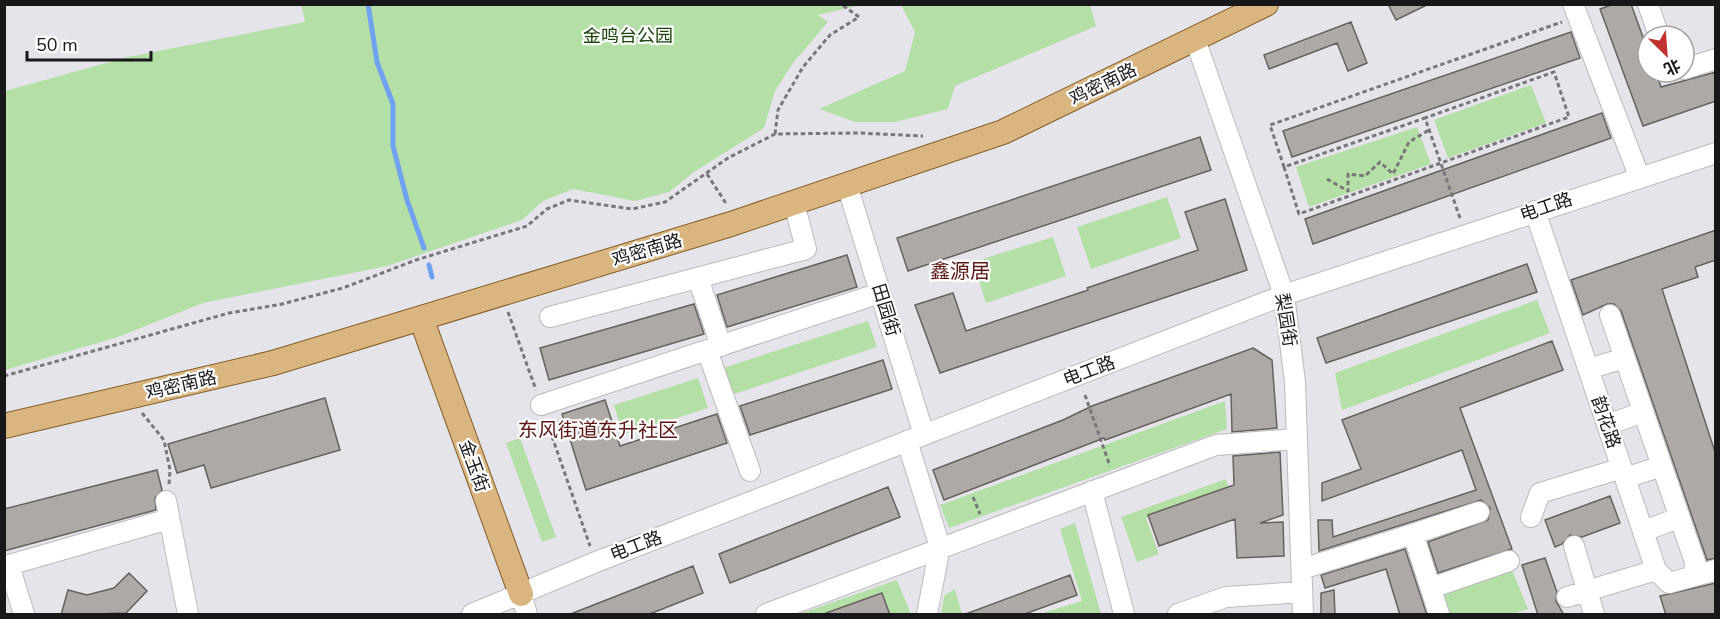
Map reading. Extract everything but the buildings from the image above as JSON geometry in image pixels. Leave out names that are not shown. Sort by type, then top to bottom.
[{"type":"main road","name":"鸡密南路","points":[[4,426],[273,363],[794,203],[1003,132],[1266,4]]},
{"type":"main road","name":"金玉街","points":[[421,318],[524,604]]},
{"type":"street","points":[[1648,4],[1655,24]]},
{"type":"street","points":[[1575,10],[1639,176]]},
{"type":"street","name":"梨园街","points":[[1195,39],[1284,295],[1295,382],[1303,615]]},
{"type":"street","points":[[1696,65],[1716,59]]},
{"type":"street","name":"电工路","points":[[472,615],[524,604],[596,562],[1284,295],[1639,176],[1716,153]]},
{"type":"street","name":"田园街","points":[[847,185],[880,293],[940,547]]},
{"type":"street","points":[[550,317],[807,249],[794,203]]},
{"type":"street","name":"韵花路","points":[[1535,211],[1656,570]]},
{"type":"street","points":[[698,278],[714,348],[750,471]]},
{"type":"street","points":[[541,405],[880,293]]},
{"type":"street","points":[[1610,315],[1695,562],[1694,576]]},
{"type":"street","points":[[1588,369],[1625,358]]},
{"type":"street","points":[[1607,425],[1643,412]]},
{"type":"street","points":[[766,615],[940,547],[1215,445],[1297,439]]},
{"type":"street","points":[[1531,517],[1540,493],[1662,466]]},
{"type":"street","points":[[1092,491],[1124,615]]},
{"type":"street","points":[[24,615],[9,565],[168,510],[188,615]]},
{"type":"street","points":[[1302,569],[1479,512]]},
{"type":"street","points":[[1643,531],[1679,518]]},
{"type":"street","points":[[1413,534],[1439,615]]},
{"type":"street","points":[[1574,546],[1594,615]]},
{"type":"street","points":[[927,615],[940,547]]},
{"type":"street","points":[[1431,588],[1509,561]]},
{"type":"street","points":[[1567,597],[1656,570],[1669,583],[1716,570]]},
{"type":"street","points":[[1178,615],[1226,597],[1302,592]]},
{"type":"path","points":[[775,134],[778,110],[802,67],[830,35],[859,17],[841,4]]},
{"type":"path","points":[[1284,167],[1554,72],[1569,117],[1299,214],[1270,125],[1575,10]]},
{"type":"path","points":[[1425,118],[1466,234]]},
{"type":"path","points":[[1327,179],[1348,191],[1348,174],[1365,176],[1380,162],[1393,174],[1409,142],[1429,130]]},
{"type":"path","points":[[4,376],[229,313],[282,304],[343,288],[416,260],[527,226],[547,209],[569,200],[632,209],[665,202],[728,158],[775,134],[859,133],[926,137]]},
{"type":"path","points":[[707,174],[727,205]]},
{"type":"path","points":[[506,307],[596,562]]},
{"type":"path","points":[[1085,395],[1116,482]]},
{"type":"path","points":[[139,410],[164,440],[171,480],[168,510]]},
{"type":"green space","name":"金鸣台公园","points":[[301,4],[861,5],[818,15],[828,22],[793,63],[775,91],[764,128],[694,172],[669,192],[635,201],[573,189],[543,201],[522,220],[387,266],[203,303],[118,337],[5,370],[5,91],[128,57],[305,22]]},
{"type":"green space","points":[[901,5],[1090,5],[1096,26],[955,86],[948,109],[895,122],[855,122],[819,109],[905,71],[915,32]]},
{"type":"green space","points":[[1531,85],[1546,123],[1448,158],[1434,120]]},
{"type":"green space","points":[[1417,127],[1431,164],[1309,207],[1296,167]]},
{"type":"green space","points":[[1167,197],[1181,238],[1091,269],[1077,227]]},
{"type":"green space","points":[[1053,237],[1066,276],[986,303],[973,262]]},
{"type":"green space","points":[[1537,300],[1550,333],[1342,410],[1335,373]]},
{"type":"green space","points":[[868,321],[877,347],[731,395],[723,368]]},
{"type":"green space","points":[[698,378],[708,408],[623,435],[614,405]]},
{"type":"green space","points":[[1225,401],[1227,429],[949,528],[940,505]]},
{"type":"green space","points":[[520,438],[556,537],[542,542],[506,443]]},
{"type":"green space","points":[[1226,479],[1229,489],[1146,518],[1159,554],[1137,562],[1121,517]]},
{"type":"green space","points":[[1075,523],[1101,614],[1039,614],[1082,601],[1060,529]]},
{"type":"green space","points":[[1512,570],[1528,609],[1512,614],[1449,614],[1441,594]]},
{"type":"green space","points":[[897,580],[911,614],[799,614]]},
{"type":"green space","points":[[955,589],[962,614],[941,614],[944,596]]},
{"type":"waterway","points":[[368,4],[377,62],[393,104],[393,146],[407,200],[424,248]]},
{"type":"waterway","points":[[429,265],[432,277]]},
{"type":"district","name":"鑫源居","points":[[960,271]]},
{"type":"district","name":"东风街道东升社区","points":[[598,430]]}]
